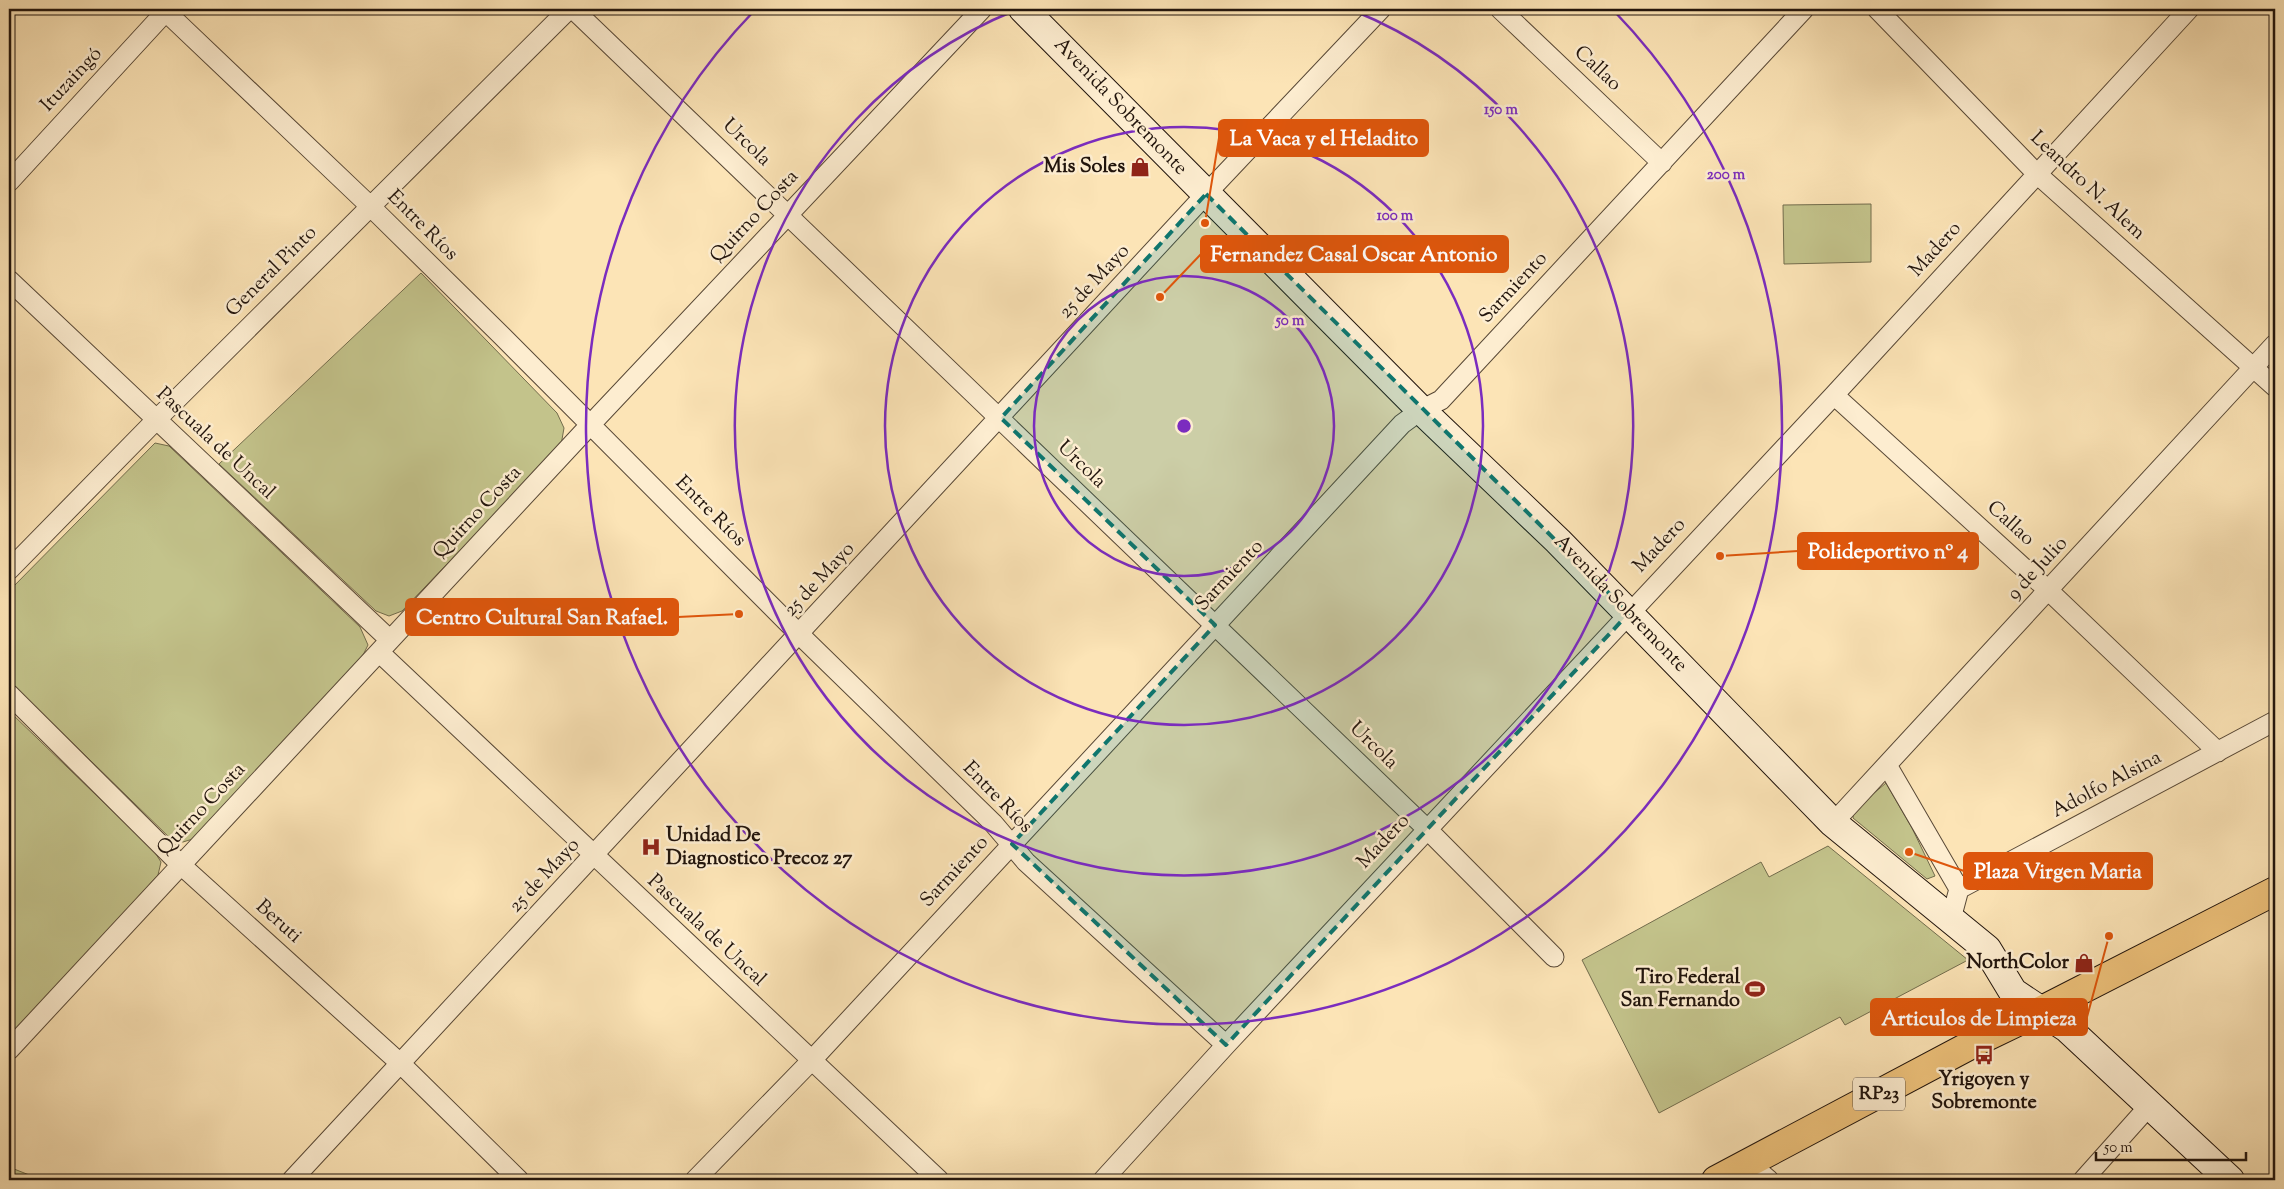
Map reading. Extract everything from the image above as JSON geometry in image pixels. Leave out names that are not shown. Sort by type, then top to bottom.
[{"type":"main road","name":"Avenida Sobremonte","points":[[1024,9],[1421,410],[1558,540],[1833,823],[1987,949],[2013,992],[2067,1028],[2230,1180]]},
{"type":"main road","name":"RP23","points":[[1716,1180],[1980,1040],[2275,891]]},
{"type":"street","name":"General Pinto","points":[[9,570],[156,419],[569,9]]},
{"type":"street","name":"Urcola","points":[[573,9],[1216,625],[1427,829],[1554,957]]},
{"type":"street","name":"Quirno Costa","points":[[9,1050],[591,424],[982,9]]},
{"type":"street","name":"25 de Mayo","points":[[292,1180],[800,635],[1206,194],[1381,9]]},
{"type":"street","name":"Callao","points":[[1500,9],[1662,162]]},
{"type":"street","name":"Sarmiento","points":[[695,1180],[1012,844],[1402,424],[1421,410],[1441,400],[1804,9]]},
{"type":"street","name":"Leandro N. Alem","points":[[1877,9],[2036,173],[2275,387]]},
{"type":"street","name":"Madero","points":[[1103,1180],[1427,829],[1834,395],[2036,173],[2189,9]]},
{"type":"street","name":"Entre Ríos","points":[[165,10],[370,206],[591,424],[800,635],[993,823],[1026,862],[1226,1045]]},
{"type":"street","name":"Ituzaingó","points":[[9,182],[165,10]]},
{"type":"street","name":"Pascuala de Uncal","points":[[9,280],[156,419],[594,856],[939,1180]]},
{"type":"street","name":"9 de Julio","points":[[1833,823],[2275,344]]},
{"type":"street","name":"Callao","points":[[1834,395],[2049,591],[2218,752]]},
{"type":"street","name":"Beruti","points":[[9,694],[181,865],[401,1064],[519,1180]]},
{"type":"street","name":"Adolfo Alsina","points":[[1959,889],[2275,722]]},
{"type":"street","points":[[1886,764],[1959,889],[1951,920]]},
{"type":"street","points":[[2083,1180],[2150,1105]]},
{"type":"street","points":[[1748,1163],[1769,1180]]},
{"type":"highlighted area","points":[[1206,194],[1629,613],[1226,1045],[1012,844],[1215,625],[1001,418]]},
{"type":"green space","points":[[1871,204],[1871,262],[1784,264],[1783,205]]},
{"type":"green space","points":[[421,273],[557,413],[564,428],[561,445],[402,611],[389,616],[376,611],[219,464]]},
{"type":"green space","points":[[155,443],[169,446],[360,627],[368,645],[360,661],[196,838],[183,842],[172,840],[9,681],[9,591]]},
{"type":"green space","points":[[9,711],[154,851],[161,862],[158,875],[9,1039]]},
{"type":"green space","points":[[1886,783],[1912,828],[1935,876],[1927,879],[1853,818],[1854,810]]},
{"type":"green space","name":"Tiro Federal San Fernando","points":[[1828,846],[1968,960],[1845,1025],[1840,1017],[1659,1113],[1582,960],[1761,862],[1769,877]]},
{"type":"green space","points":[[9,1167],[42,1180],[9,1180]]},
{"type":"place","name":"Mis Soles","points":[[1140,167]]},
{"type":"place","name":"La Vaca y el Heladito","points":[[1205,223]]},
{"type":"place","name":"Fernandez Casal Oscar Antonio","points":[[1160,297]]},
{"type":"place","name":"Polideportivo nº 4","points":[[1720,556]]},
{"type":"place","name":"Centro Cultural San Rafael.","points":[[739,614]]},
{"type":"place","name":"Unidad De Diagnostico Precoz 27","points":[[651,847]]},
{"type":"place","name":"Plaza Virgen Maria","points":[[1909,852]]},
{"type":"place","name":"Articulos de Limpieza","points":[[2109,936]]},
{"type":"place","name":"NorthColor","points":[[2084,963]]},
{"type":"place","name":"Tiro Federal San Fernando","points":[[1755,989]]},
{"type":"place","name":"Yrigoyen y Sobremonte","points":[[1984,1055]]}]
